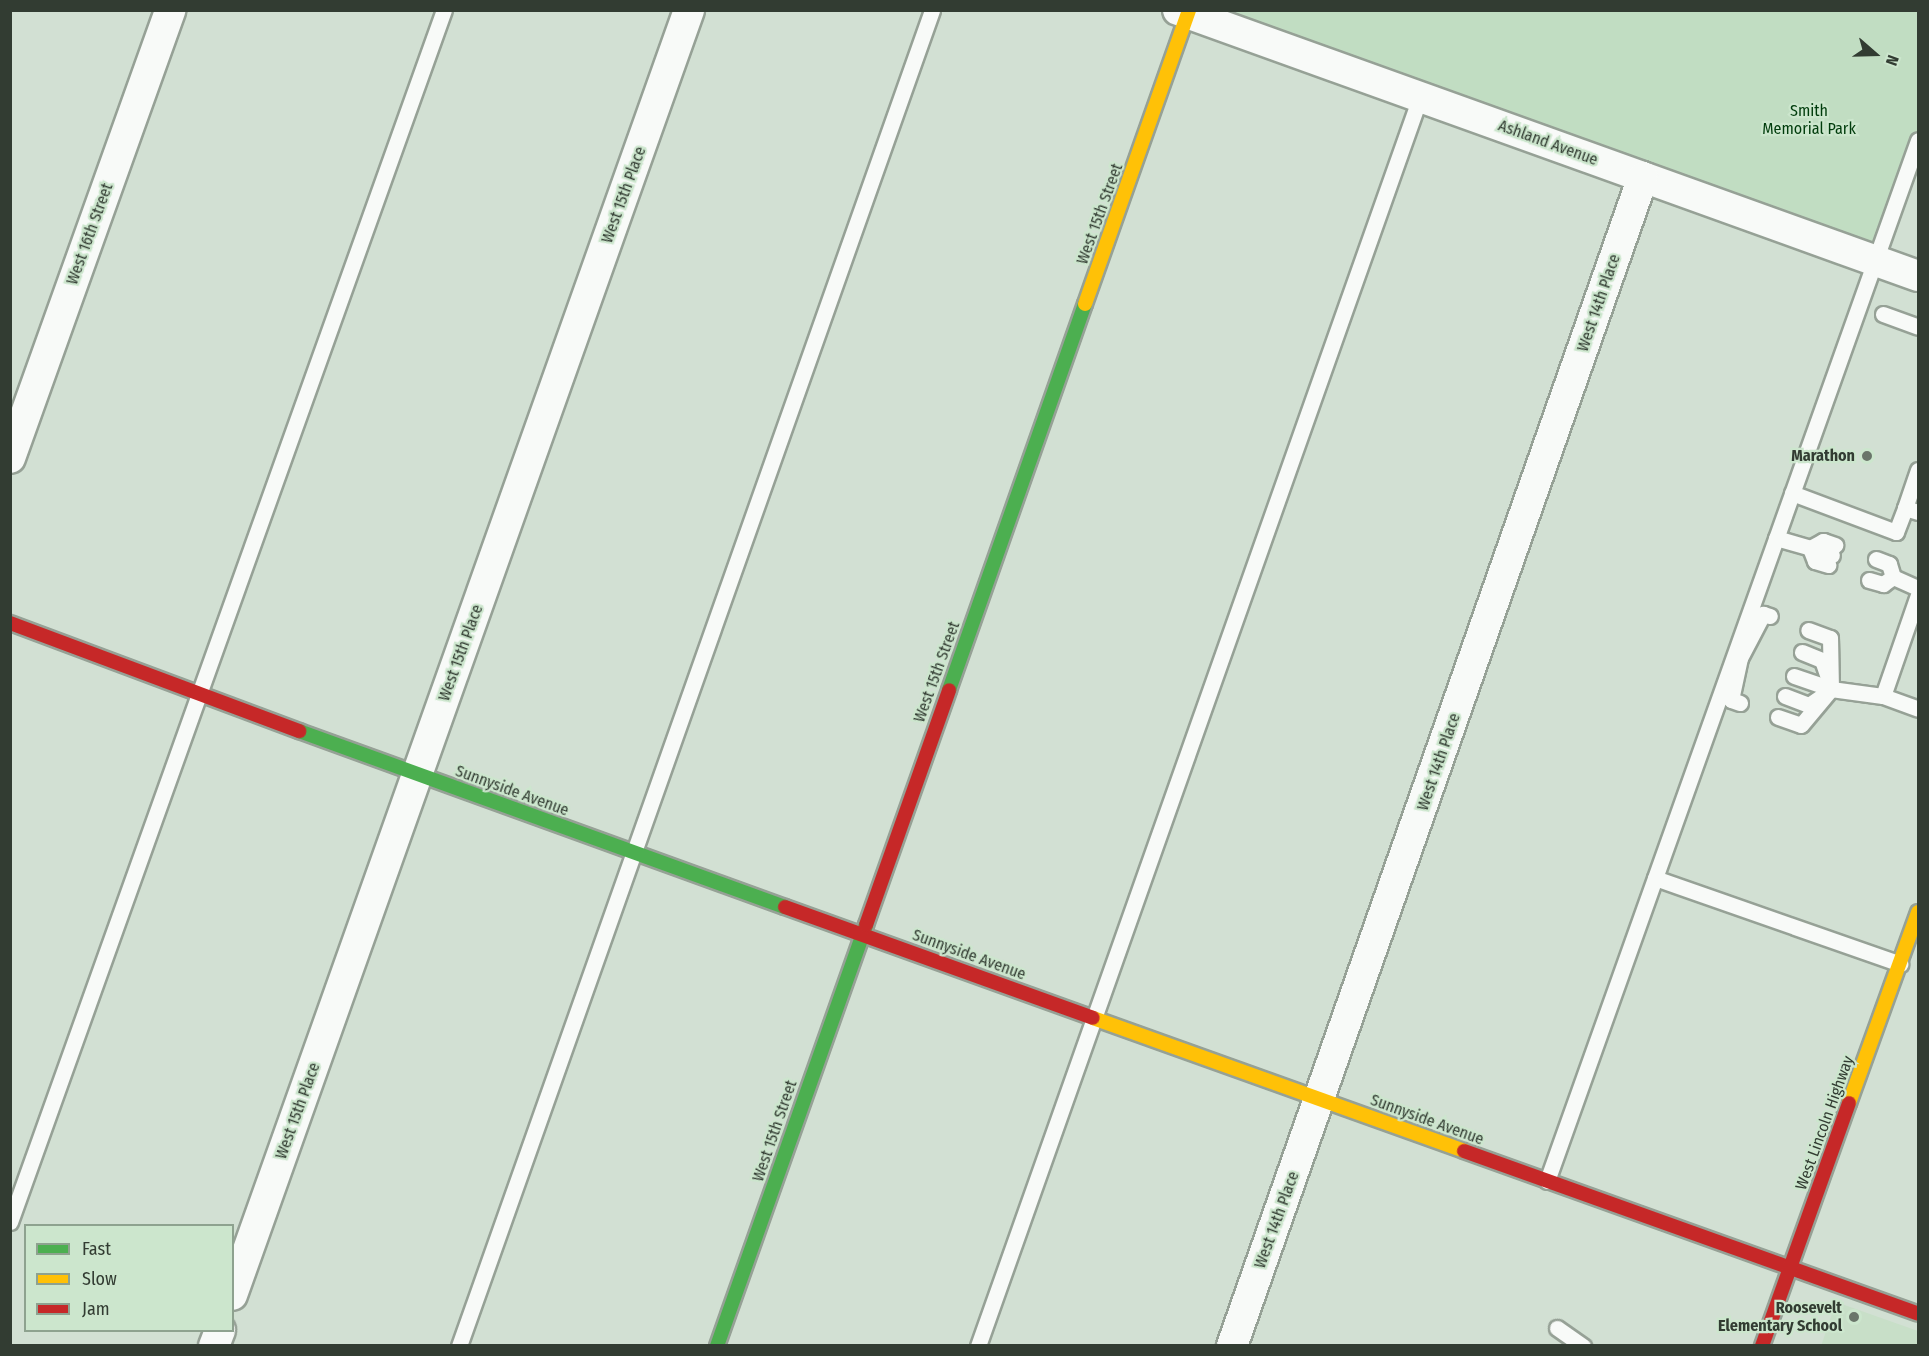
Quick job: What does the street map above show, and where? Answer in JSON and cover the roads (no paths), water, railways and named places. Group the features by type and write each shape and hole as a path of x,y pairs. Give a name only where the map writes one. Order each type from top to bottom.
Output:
{"street":[{"name":"West 16th Street","path":"10,458 170,10"},
{"name":"West 15th Place","path":"234,1289 689,10"},
{"name":"Ashland Avenue","path":"1185,12 1918,276"},
{"name":"West 15th Street","path":"717,1346 1185,12"},
{"name":"West 14th Place","path":"1232,1346 1321,1099 1643,177"},
{"name":"Sunnyside Avenue","path":"10,623 418,775 1918,1314"},
{"name":"West Lincoln Highway","path":"1762,1346 1918,912"}],"lane":[{"path":"10,1222 202,693 444,10"},
{"path":"459,1346 932,10"},
{"path":"978,1346 1420,97"},
{"path":"1740,703 1731,700 1776,538 1918,140"},
{"path":"1883,314 1918,327"},
{"path":"1792,493 1896,532 1912,510 1918,470"},
{"path":"1776,538 1810,548 1823,541 1832,555 1815,561 1810,548"},
{"path":"1893,577 1883,584 1872,569 1889,564 1893,577 1918,588"},
{"path":"1883,696 1918,595"},
{"path":"1547,1181 1654,878 1742,658 1763,614 1770,616"},
{"path":"1778,717 1801,725 1831,689 1830,638 1808,630"},
{"path":"1748,682 1742,680 1742,658 1757,635 1763,637"},
{"path":"1802,652 1822,660 1831,689"},
{"path":"1794,676 1831,689 1883,696 1918,709"},
{"path":"1785,696 1809,705 1831,689"},
{"path":"1654,878 1900,964"},
{"path":"1557,1328 1583,1346"}],"place":[{"name":"Marathon","path":"1867,456"},
{"name":"Roosevelt Elementary School","path":"1854,1317"}],"park label":[{"name":"Smith Memorial Park","path":"1809,120"}]}
